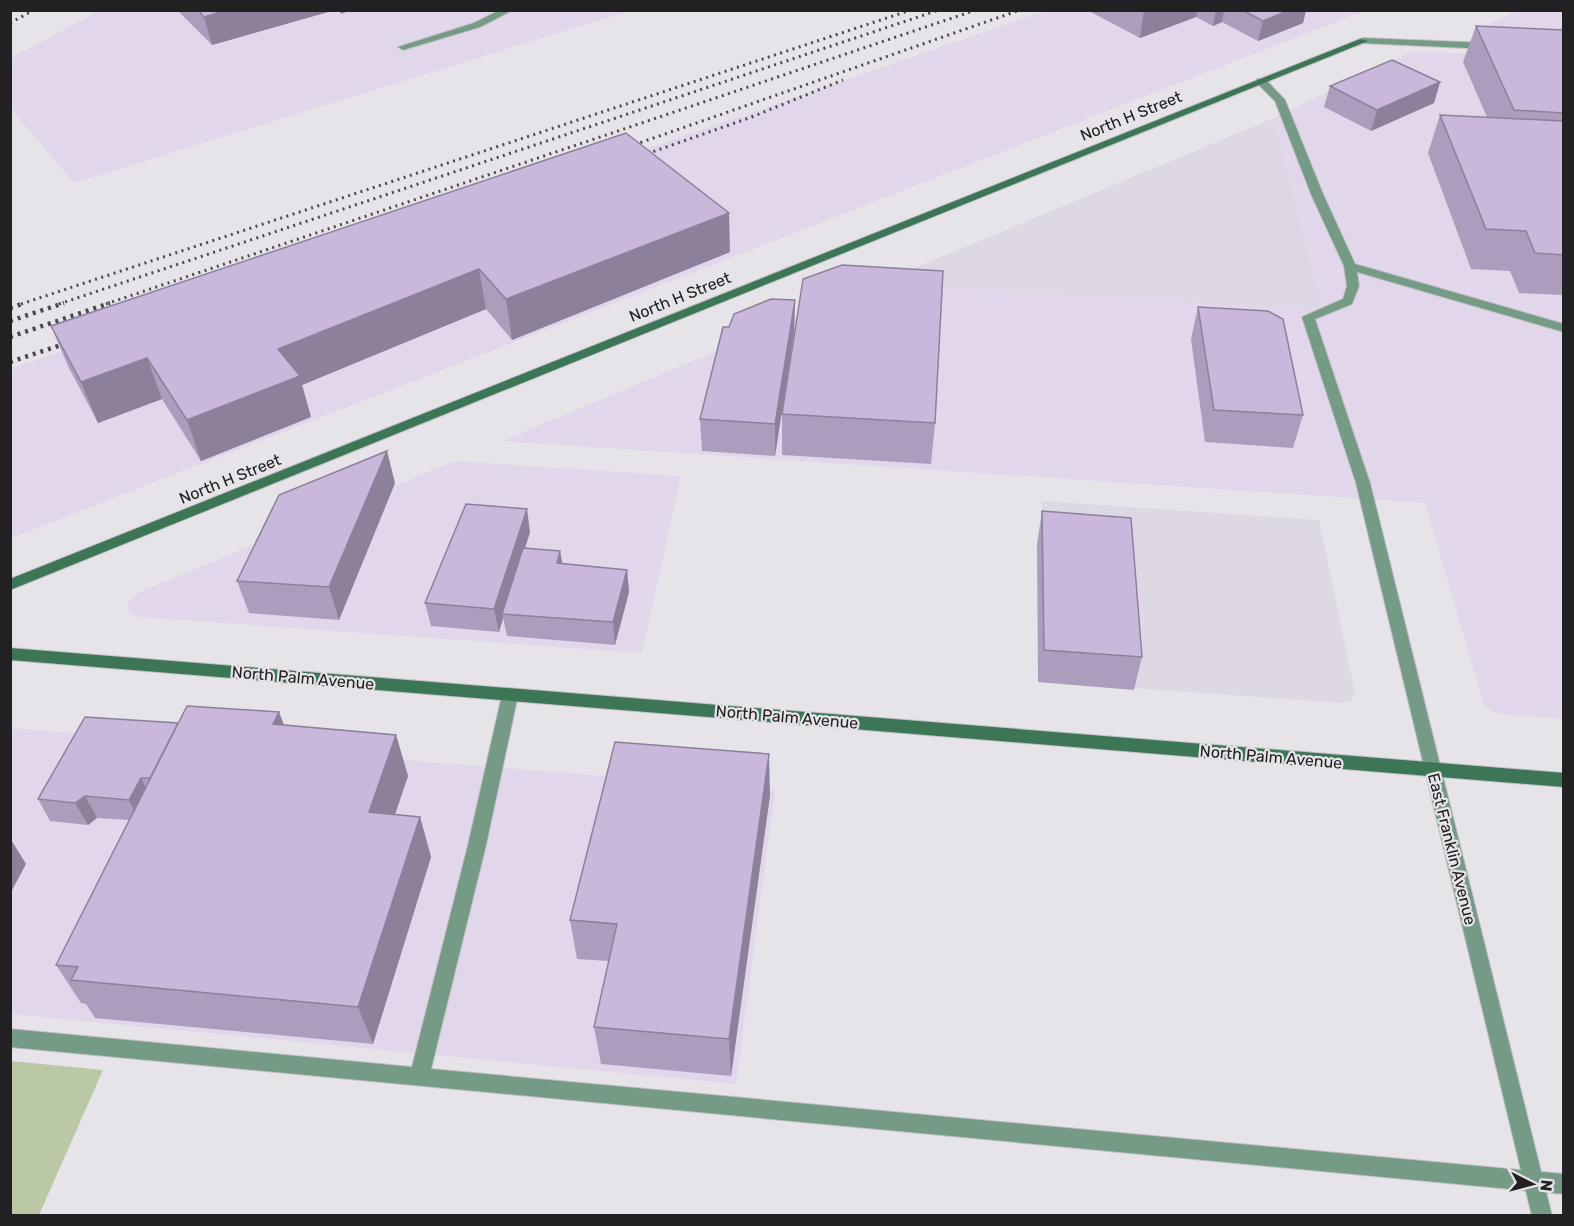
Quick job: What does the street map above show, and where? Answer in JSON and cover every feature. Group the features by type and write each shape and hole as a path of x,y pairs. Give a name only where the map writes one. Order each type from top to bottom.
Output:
{"main road":[{"name":"North H Street","path":"10,585 1363,40"},
{"name":"North Palm Avenue","path":"10,654 1563,780"}],"street":[{"path":"403,47 477,25 509,10"},
{"path":"1363,40 1504,47"},
{"path":"1261,81 1280,100 1317,194 1350,266 1563,328"},
{"name":"East Franklin Avenue","path":"1350,266 1353,286 1348,301 1308,317 1363,483 1542,1215"},
{"path":"419,1077 477,845 510,695"},
{"path":"10,1038 1563,1184"}],"shaded area":[{"path":"98,11 629,11 74,183 11,109 10,59"},
{"path":"1045,11 1364,11 11,538 10,369"},
{"path":"1516,11 1563,11 1563,35 1473,31"},
{"path":"1413,51 1563,59 1563,719 1500,714 1484,705 1425,503 502,441 879,283 1323,309 1274,118"},
{"path":"1274,118 1323,309 879,283"},
{"path":"455,461 681,476 642,653 139,617 130,613 127,605 140,592"},
{"path":"1042,501 1319,520 1355,692 1352,700 1343,703 1047,682"},
{"path":"10,728 775,790 736,1084 11,1014"}],"green space":[{"path":"11,1061 103,1070 39,1215 11,1215"}],"building":[{"path":"198,10 227,10 204,17"},
{"path":"1242,10 1290,10 1263,21"},
{"path":"1476,26 1563,30 1563,113 1514,110"},
{"path":"1392,60 1440,82 1377,110 1330,86"},
{"path":"1440,115 1563,121 1563,255 1535,253 1526,231 1486,229"},
{"path":"626,133 729,213 506,299 479,269 278,349 300,376 187,420 147,358 81,382 51,326"},
{"path":"842,265 943,271 935,423 782,414 803,279"},
{"path":"771,299 795,300 775,424 700,419 723,327 729,327 734,314"},
{"path":"1198,307 1268,311 1283,319 1303,415 1214,410"},
{"path":"387,451 329,587 237,581 279,495"},
{"path":"466,504 527,509 494,609 425,603"},
{"path":"1042,511 1131,518 1142,657 1044,650"},
{"path":"523,548 560,551 557,563 627,570 613,622 502,614"},
{"path":"187,706 279,712 273,724 396,735 369,812 420,817 358,1007 71,980 78,967 56,965"},
{"path":"85,717 178,723 150,778 141,778 129,800 85,796 75,803 38,799"},
{"path":"615,742 769,754 729,1039 594,1027 617,924 570,920"}],"railway":[{"path":"10,23 34,10"},
{"path":"21,304 911,10"},
{"path":"59,304 939,10"},
{"path":"106,304 976,10"},
{"path":"622,149 1020,10"},
{"path":"635,158 749,118 843,80"},
{"path":"10,308 25,303"},
{"path":"10,321 64,303"},
{"path":"10,337 110,303"},
{"path":"10,362 76,340"}]}
